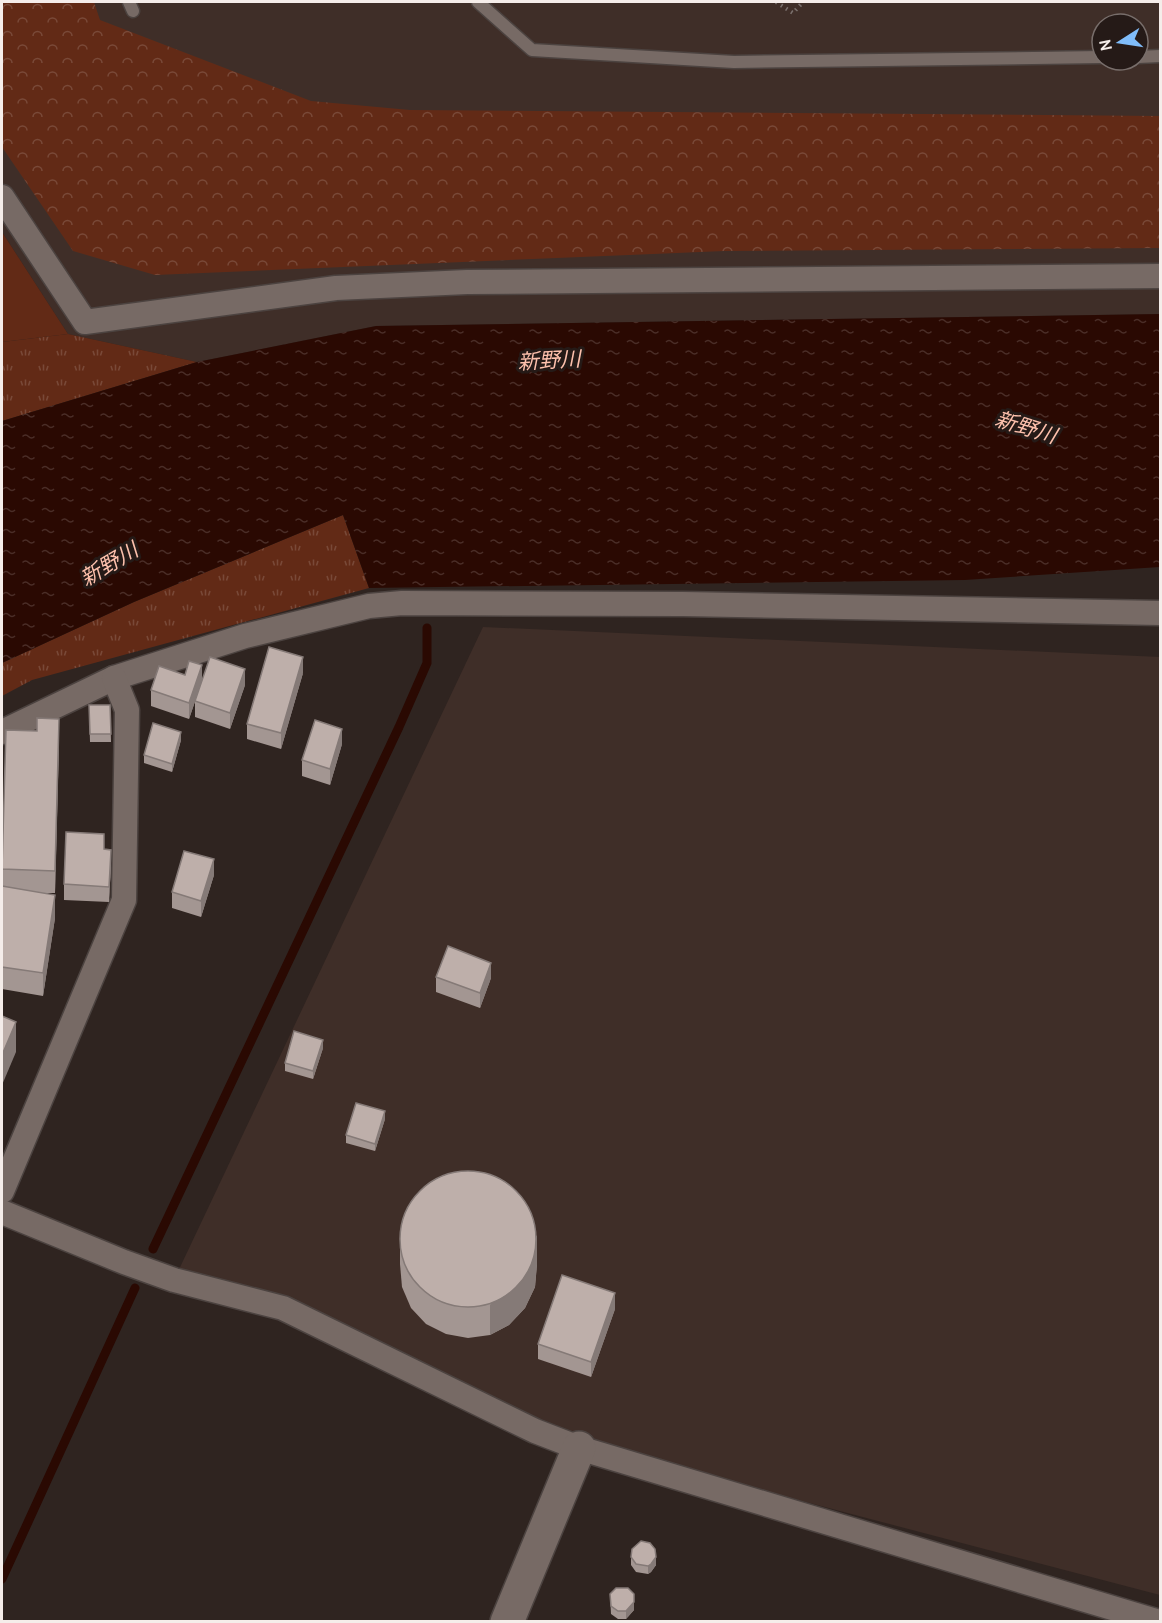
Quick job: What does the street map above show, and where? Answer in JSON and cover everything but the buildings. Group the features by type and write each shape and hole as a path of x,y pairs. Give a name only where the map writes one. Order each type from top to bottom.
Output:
{"street":[{"path":"2,197 85,322 336,288 467,282 1161,276"},
{"path":"2,732 114,678 245,636 369,606 402,603 683,604 1161,613"},
{"path":"2,1191 124,900 127,710 114,678"},
{"path":"2,1212 174,1280 283,1308 535,1431 579,1448 1159,1622"},
{"path":"507,1622 579,1448"}],"lane":[{"path":"478,2 532,50 734,62 1090,57"}],"path":[{"path":"776,2 793,13 803,2"}],"shaded area":[{"path":"2,2 1160,2 1160,314 376,326 197,362 68,334 2,232"},
{"path":"483,627 1160,657 1160,1595 535,1431 313,1323 174,1280"}],"green space":[{"path":"2,2 94,2 100,20 311,101 410,110 1160,116 1160,248 724,251 155,275 73,251 2,147"},
{"path":"2,232 68,334 2,342"},
{"path":"68,334 197,362 2,421 2,342"},
{"path":"343,515 369,588 32,680 2,696 2,663 134,602"}],"water":[{"name":"新野川","path":"1160,314 1160,567 965,580 369,588 343,515 134,602 2,663 2,421 197,362 376,326"}],"waterway":[{"path":"153,1249 399,727 427,663 427,628"},
{"path":"2,1579 135,1288"}]}
